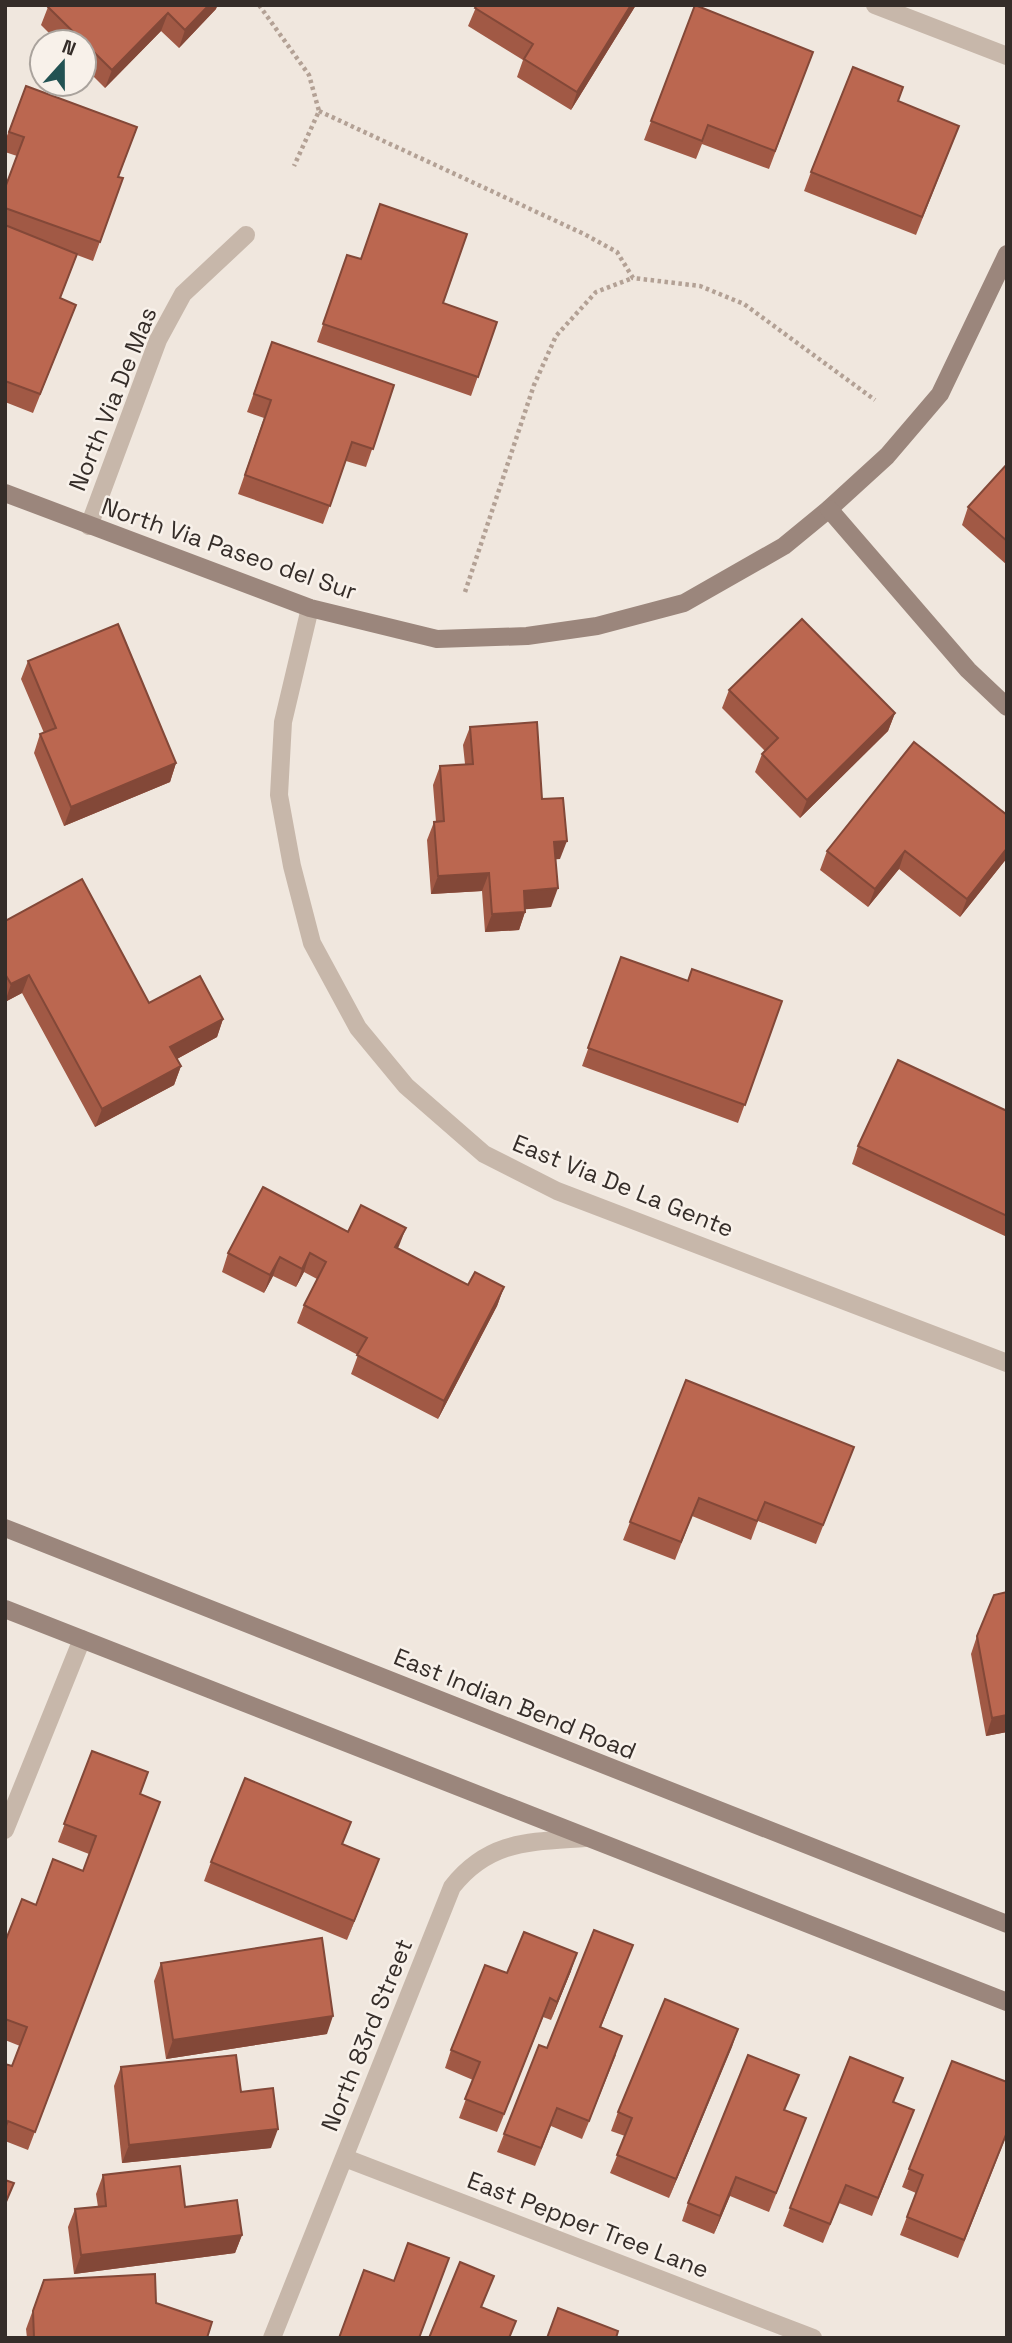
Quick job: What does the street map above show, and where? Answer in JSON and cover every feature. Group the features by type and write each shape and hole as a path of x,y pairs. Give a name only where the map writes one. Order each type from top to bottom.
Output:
{"main road":[{"path":"1007,254 940,394 887,456 829,509 968,670 1007,707"},
{"name":"North Via Paseo del Sur","path":"5,493 310,608 437,639 527,636 597,626 684,603 784,546 829,509"},
{"name":"East Indian Bend Road","path":"5,1528 1007,1924"},
{"path":"5,1609 1007,2001"}],"street":[{"path":"875,5 1007,56"},
{"name":"North Via De Mas","path":"89,526 158,340 183,294 246,235"},
{"name":"East Via De La Gente","path":"310,608 283,722 279,795 292,866 312,943 358,1028 406,1086 484,1154 557,1191 1007,1363"},
{"path":"5,1830 82,1639"},
{"name":"North 83rd Street","path":"272,2338 452,1887 478,1859 509,1846 585,1838"},
{"name":"East Pepper Tree Lane","path":"345,2158 813,2338"}],"path":[{"path":"259,5 309,75 319,111 294,166"},
{"path":"319,111 584,234 617,253 633,278"},
{"path":"465,592 534,385 556,336 596,292 633,278 700,286 744,303 875,400"}],"building":[{"path":"209,5 185,30 168,13 112,70 98,56 98,28 69,28 48,7"},
{"path":"477,5 631,5 577,92 524,59 533,44 475,8"},
{"path":"695,5 813,52 775,151 708,125 702,141 651,121"},
{"path":"853,67 903,87 898,101 959,126 922,217 811,172"},
{"path":"26,86 28,98 58,98 137,127 118,177 123,178 100,242 5,208 5,188 24,137 9,132"},
{"path":"380,204 467,234 443,303 497,322 478,377 323,324 347,255 361,259"},
{"path":"5,225 77,254 60,298 76,305 40,394 5,381"},
{"path":"272,342 394,385 373,449 352,442 330,506 245,475 271,400 254,394"},
{"path":"1007,464 1007,541 968,507"},
{"path":"802,619 895,713 807,800 762,754 778,738 729,690"},
{"path":"118,624 176,763 71,807 40,734 56,728 28,661"},
{"path":"537,722 542,799 563,798 567,841 554,842 558,888 524,891 525,912 492,914 489,873 438,876 434,822 444,821 440,766 473,764 470,727"},
{"path":"914,742 1007,815 1007,848 967,899 905,851 875,889 827,851"},
{"path":"82,879 149,1003 200,976 223,1019 170,1047 181,1066 102,1109 29,975 11,984 5,974 5,921"},
{"path":"621,957 688,981 692,969 782,1001 745,1105 588,1048"},
{"path":"898,1060 1007,1111 1007,1216 858,1146"},
{"path":"263,1187 348,1232 361,1205 406,1228 395,1247 468,1285 475,1272 504,1287 444,1401 357,1355 367,1338 304,1305 326,1262 310,1253 302,1269 280,1257 270,1275 228,1253"},
{"path":"686,1380 854,1447 823,1525 765,1502 757,1521 699,1498 681,1542 630,1522"},
{"path":"1007,1592 1007,1715 992,1718 977,1636 994,1595"},
{"path":"92,1751 148,1772 140,1794 160,1802 35,2132 8,2121 5,2128 5,2064 12,2066 27,2027 5,2019 5,1942 22,1899 36,1905 53,1859 83,1871 96,1836 64,1824"},
{"path":"245,1778 351,1822 342,1844 379,1859 354,1921 211,1862"},
{"path":"594,1930 633,1945 600,2027 622,2036 589,2121 557,2108 541,2148 504,2134 539,2045 547,2048"},
{"path":"524,1932 577,1953 557,2002 550,1998 504,2114 465,2099 480,2062 451,2050 485,1965 507,1973"},
{"path":"322,1938 333,2016 173,2040 161,1963"},
{"path":"665,1999 738,2029 676,2179 617,2155 632,2118 618,2112"},
{"path":"236,2055 241,2092 273,2088 278,2129 129,2145 121,2067"},
{"path":"748,2055 799,2075 784,2110 806,2118 776,2193 736,2177 720,2216 688,2203"},
{"path":"850,2057 903,2078 893,2102 914,2110 878,2198 846,2185 830,2224 790,2208"},
{"path":"952,2061 1007,2082 1007,2132 964,2240 907,2217 923,2175 909,2169"},
{"path":"180,2166 185,2207 237,2200 242,2235 81,2255 75,2209 106,2206 103,2175"},
{"path":"5,2180 14,2183 5,2204"},
{"path":"408,2243 449,2258 419,2338 339,2338 364,2270 394,2281"},
{"path":"460,2262 494,2276 481,2307 516,2321 509,2338 429,2338"},
{"path":"155,2274 156,2303 212,2322 207,2338 34,2338 33,2311 44,2280"},
{"path":"558,2308 618,2331 616,2338 547,2338"}]}
